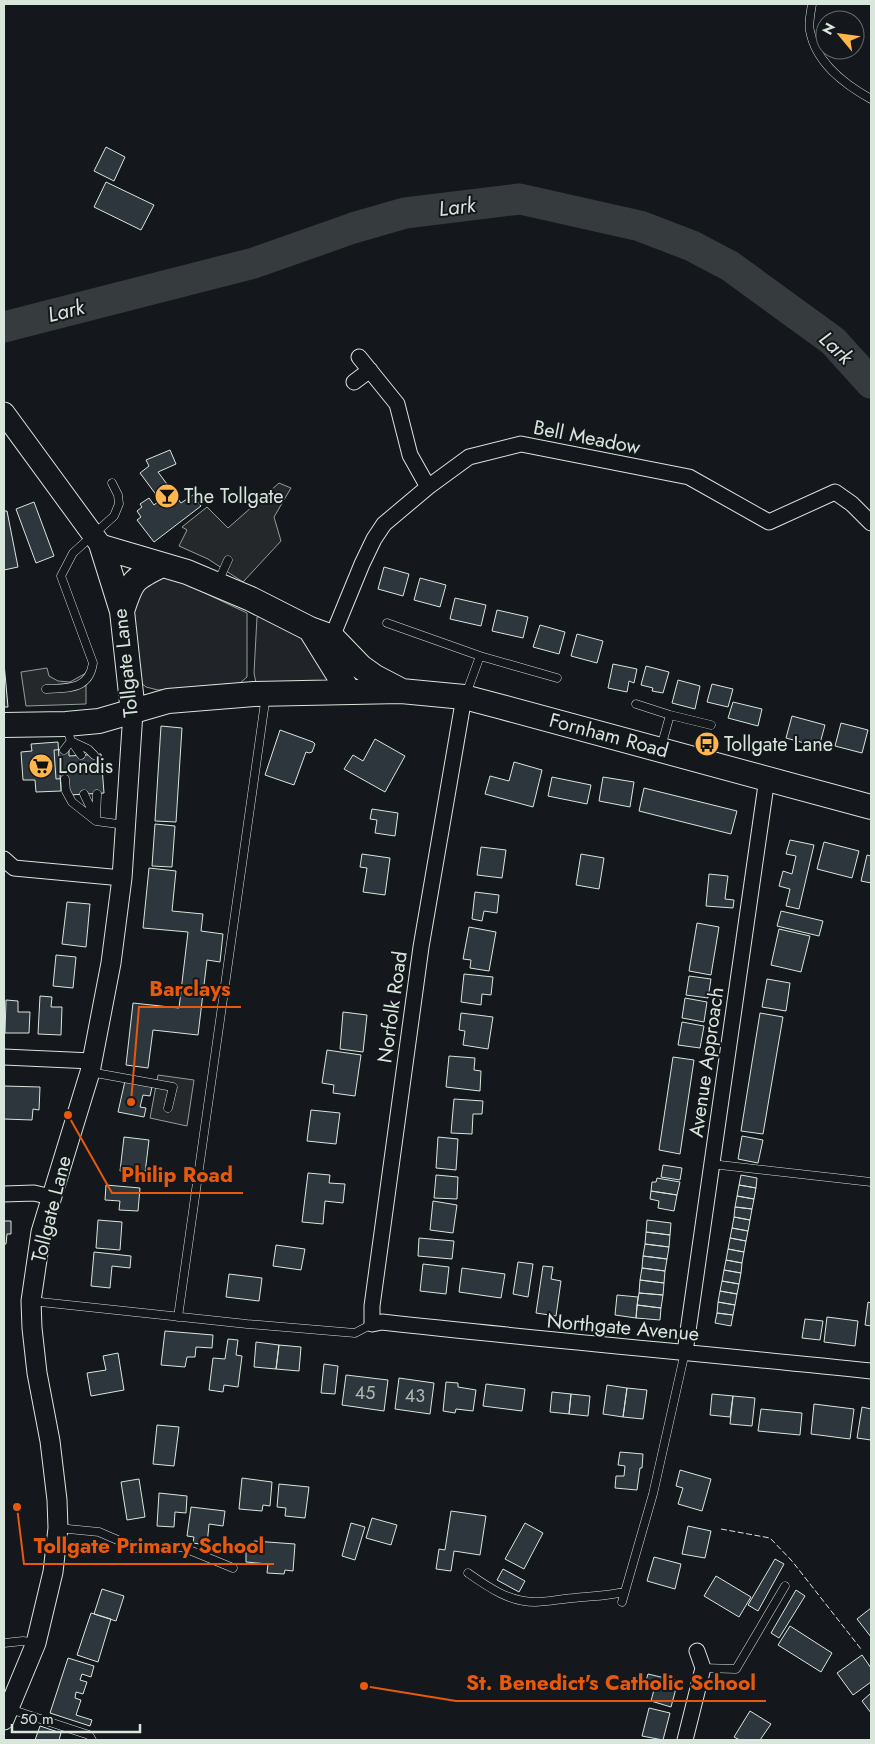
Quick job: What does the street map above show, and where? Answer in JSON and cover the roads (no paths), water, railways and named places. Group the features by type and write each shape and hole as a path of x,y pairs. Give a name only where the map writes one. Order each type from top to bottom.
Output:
{"main road":[{"path":"4,413 97,542"},
{"name":"Fornham Road","path":"97,542 217,584 310,629 332,637 361,667 375,677 402,691"},
{"name":"Tollgate Lane","path":"97,542 122,611 134,712"},
{"path":"122,611 128,591 138,576 162,565"},
{"path":"310,629 348,692"},
{"name":"Fornham Road","path":"4,725 68,733 99,720 168,702 266,694 402,691 464,698 871,807"}],"street":[{"path":"359,357 396,404 410,455 428,487"},
{"path":"354,382 370,370"},
{"name":"Bell Meadow","path":"332,637 374,539 384,524 428,487 469,457 520,444 689,477 769,522 835,492 852,504 871,523"},
{"name":"Norfolk Road","path":"372,1324 372,1306 420,947 464,698"},
{"name":"Tollgate Lane","path":"6,1714 36,1643 53,1572 58,1528 58,1500 50,1441 37,1373 31,1301 41,1232 91,1067 111,963 122,878 134,712"},
{"name":"Avenue Approach","path":"685,1352 767,778"},
{"path":"4,859 14,868 122,878"},
{"path":"4,1057 91,1067"},
{"path":"4,1194 34,1193 51,1198"},
{"name":"Northgate Avenue","path":"372,1324 382,1322 556,1341 871,1371"},
{"path":"685,1740 703,1668 697,1651"}],"lane":[{"path":"812,4 809,30 819,56 842,80 871,99"},
{"path":"46,689 70,688 84,683 92,672 93,663 61,576 73,553 97,542 114,516 119,504 118,495 112,484"},
{"path":"217,584 228,560"},
{"path":"387,623 480,656 557,678"},
{"path":"464,698 480,656"},
{"path":"178,1317 266,694"},
{"path":"636,704 711,725"},
{"path":"660,749 670,715"},
{"path":"64,750 68,733"},
{"path":"68,733 94,755"},
{"path":"68,733 81,756"},
{"path":"65,779 66,791 72,802 96,821 125,824"},
{"path":"84,794 96,821"},
{"path":"96,821 97,794"},
{"path":"91,1067 173,1087 168,1108"},
{"path":"711,1164 871,1182"},
{"path":"31,1301 355,1333 372,1324"},
{"path":"622,1602 654,1494 685,1352"},
{"path":"58,1528 99,1532 136,1548 182,1547 233,1568"},
{"path":"468,1573 508,1597 522,1602 605,1596 624,1592"},
{"path":"703,1668 736,1669 785,1586"},
{"path":"4,1643 23,1641 36,1643"},
{"path":"6,1714 89,1735 92,1740"}],"waterway":[{"name":"Lark","path":"4,327 254,263 353,228 405,213 520,199 640,226 692,246 730,266 833,341 871,383"}],"place":[{"name":"The Tollgate","path":"167,496"},
{"name":"Tollgate Lane","path":"707,744"},
{"name":"Londis","path":"41,766"},
{"name":"Barclays","path":"131,1102"},
{"name":"Philip Road","path":"68,1115"},
{"name":"Tollgate Primary School","path":"17,1507"},
{"name":"St. Benedict's Catholic School","path":"364,1686"}]}
